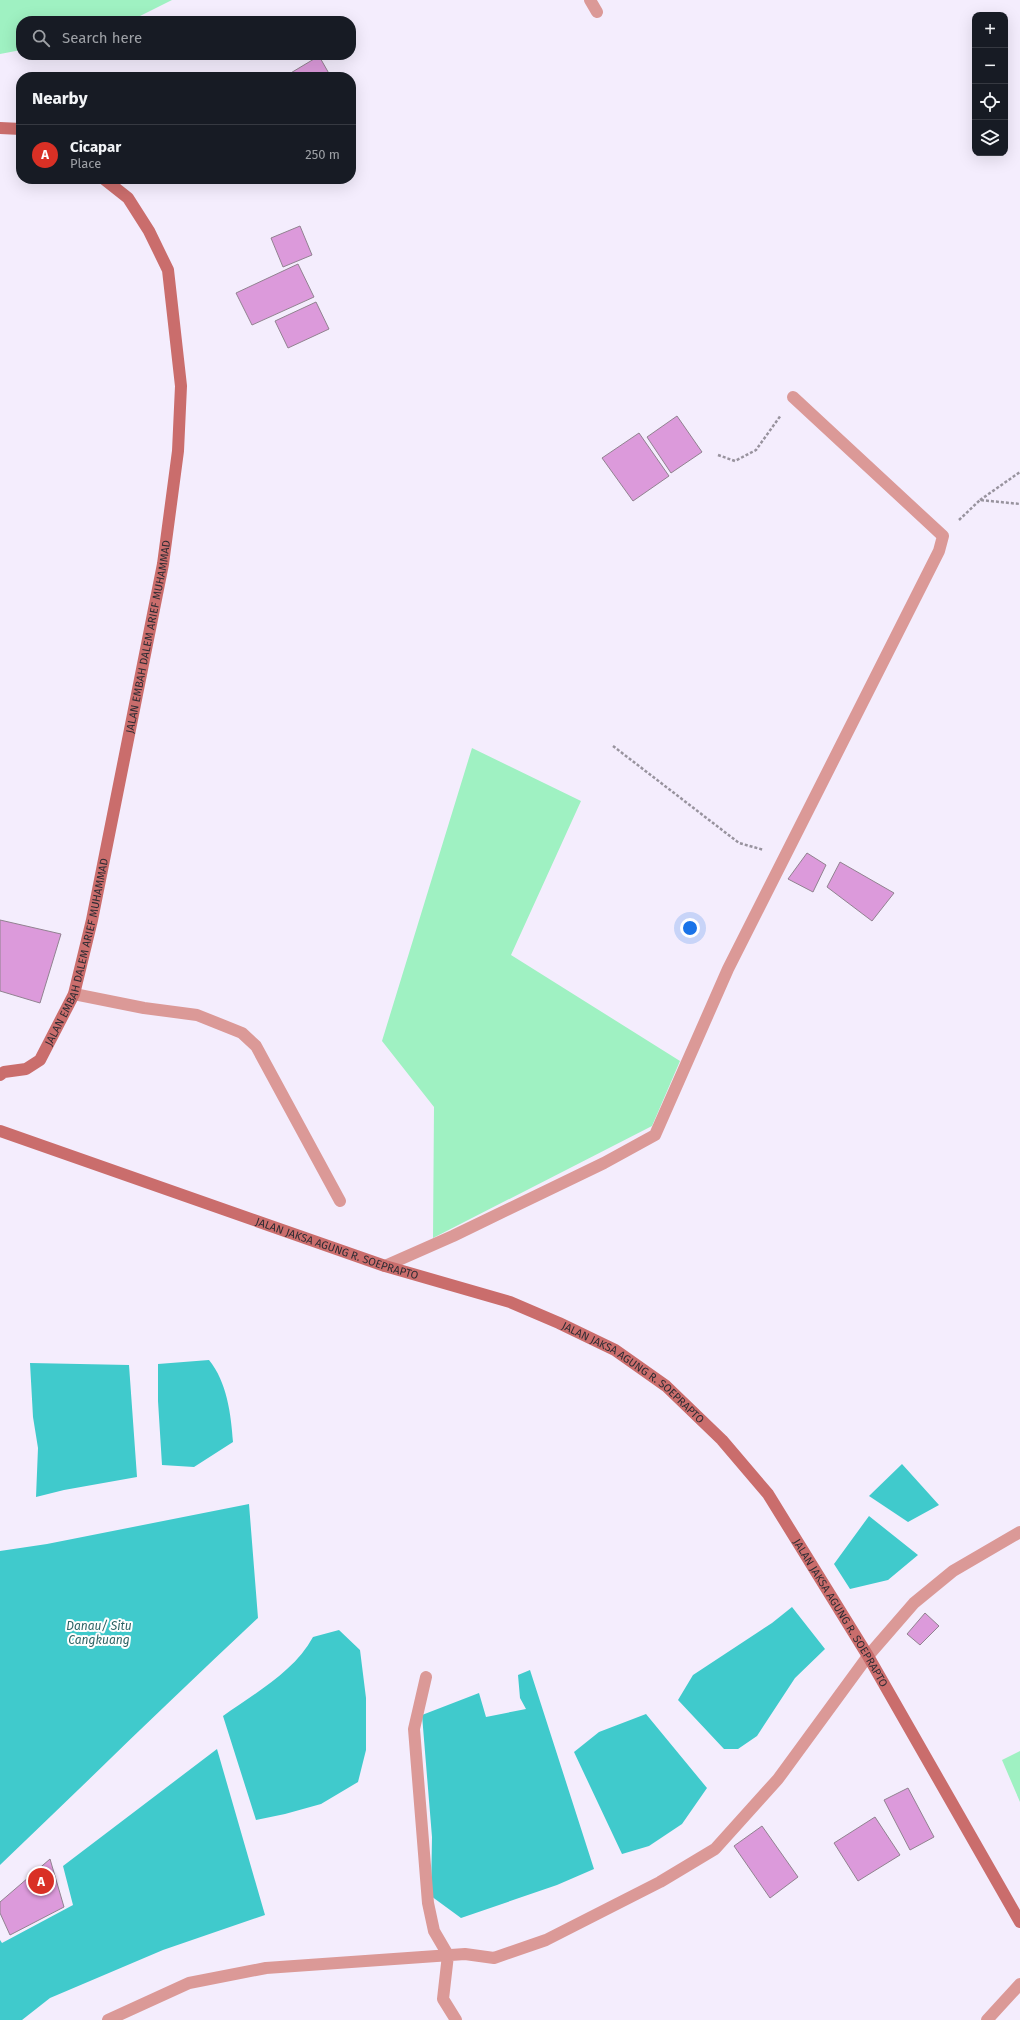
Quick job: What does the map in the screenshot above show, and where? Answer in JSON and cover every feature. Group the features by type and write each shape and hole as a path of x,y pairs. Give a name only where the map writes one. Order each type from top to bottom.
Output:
{"street":[{"path":"590,0 597,12"},
{"path":"0,128 16,129"},
{"name":"JALAN EMBAH DALEM ARIEF MUHAMMAD","path":"0,1075 4,1072 26,1069 40,1060 74,994 92,920 163,564 178,451 181,413 181,386 168,270 149,231 128,198 110,184"},
{"path":"385,1266 453,1236 604,1163 655,1135 728,969 939,551 943,536 793,397"},
{"path":"74,994 144,1008 198,1015 242,1033 256,1046 340,1201"},
{"name":"JALAN JAKSA AGUNG R. SOEPRAPTO","path":"0,1131 385,1266 510,1302 615,1350 666,1386 722,1440 768,1494 805,1551 868,1656 1020,1922"},
{"path":"108,2020 188,1983 266,1968 465,1954 494,1958 546,1940 660,1882 714,1849 778,1779 868,1656 914,1603 947,1576 1020,1532"},
{"path":"426,1677 414,1729 428,1903 434,1931 448,1955 443,1999 456,2020"},
{"path":"987,2020 1020,1984"}],"path":[{"path":"718,455 735,461 756,450 793,397"},
{"path":"943,536 980,500 1020,472"},
{"path":"980,500 1020,504"},
{"path":"613,746 739,843 786,855"}],"green space":[{"path":"0,0 172,0 140,16 16,16 16,51 0,54"},
{"path":"472,748 581,801 511,955 680,1061 652,1126 433,1238 434,1107 382,1041"},
{"path":"1020,1751 1020,1802 1002,1760"}],"water":[{"path":"209,1360 224,1388 231,1420 233,1442 194,1467 162,1465 158,1401 158,1364"},
{"path":"30,1363 129,1365 137,1477 64,1490 36,1497 38,1448 33,1417"},
{"path":"902,1464 939,1505 908,1522 869,1496"},
{"name":"Danau/ Situ Cangkuang","path":"249,1504 258,1618 0,1865 0,1551 47,1544"},
{"path":"869,1516 918,1555 888,1580 850,1589 834,1564"},
{"path":"792,1607 825,1649 795,1678 757,1736 738,1749 724,1749 678,1700 693,1675 772,1623"},
{"path":"339,1630 360,1650 366,1698 366,1750 358,1782 321,1804 256,1820 223,1716 261,1690 285,1671 305,1650 313,1637"},
{"path":"530,1670 594,1869 557,1885 461,1918 431,1896 432,1837 422,1715 479,1693 486,1717 526,1709 520,1698 518,1675"},
{"path":"646,1714 707,1788 682,1824 649,1846 622,1854 574,1752 599,1732"},
{"path":"217,1749 265,1915 163,1950 50,1998 22,2020 0,2020 0,1940 2,1943 73,1905 63,1866"}],"building":[{"path":"312,60 321,60 328,72 292,72"},
{"path":"300,226 312,255 283,267 271,238"},
{"path":"298,264 314,297 252,325 236,293"},
{"path":"316,302 329,329 288,348 275,321"},
{"path":"677,416 702,452 671,473 647,437"},
{"path":"639,433 669,476 633,501 602,458"},
{"path":"807,853 826,865 813,892 788,879"},
{"path":"840,862 894,893 872,921 827,887"},
{"path":"0,920 61,934 40,1003 0,991"},
{"path":"925,1613 939,1626 920,1645 907,1634"},
{"path":"908,1788 934,1837 910,1850 884,1800"},
{"path":"875,1817 900,1855 858,1881 834,1843"},
{"path":"762,1826 798,1877 770,1898 734,1846"},
{"path":"50,1859 64,1907 10,1935 0,1913 0,1902"}],"place":[{"name":"Cicapar","path":"41,1881"}]}
